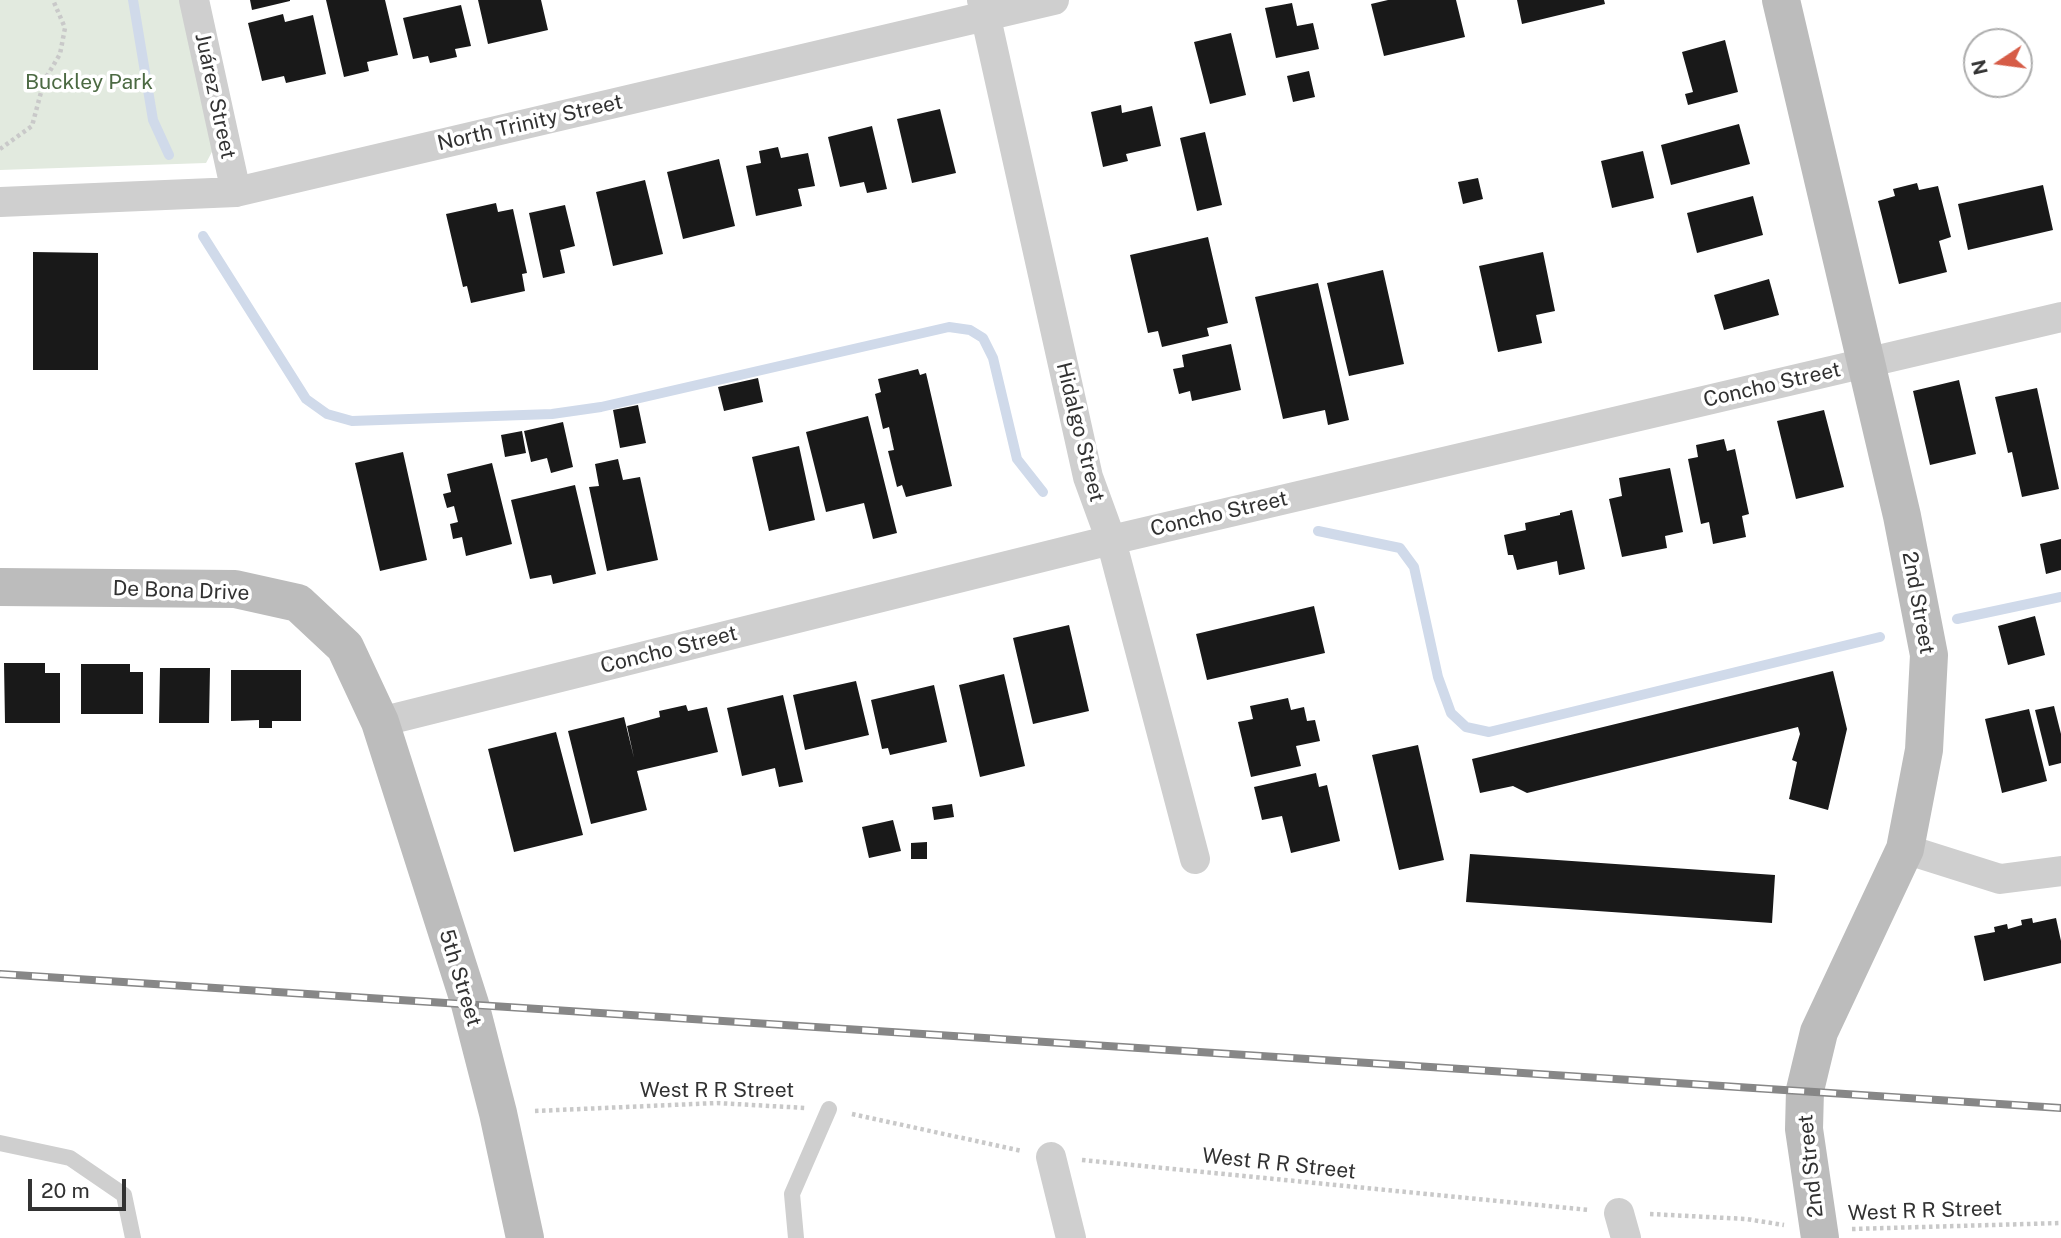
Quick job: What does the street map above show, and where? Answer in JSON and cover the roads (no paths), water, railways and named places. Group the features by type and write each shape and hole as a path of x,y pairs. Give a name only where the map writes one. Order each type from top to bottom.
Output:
{"street":[{"name":"Juárez Street","path":"194,0 236,192"},
{"name":"North Trinity Street","path":"0,202 236,192 984,8 1054,0"},
{"name":"2nd Street","path":"1781,0 1902,516 1929,655 1924,750 1905,849 1819,1032 1805,1090 1804,1129 1819,1234"},
{"name":"Hidalgo Street","path":"984,8 1088,477 1111,540 1195,859"},
{"name":"Concho Street","path":"380,722 1111,540 2061,317"},
{"name":"De Bona Drive","path":"0,587 235,589 298,603 345,647 380,722"},
{"name":"5th Street","path":"380,722 470,1004 498,1113 525,1238"},
{"path":"1905,849 2000,879 2061,871"},
{"path":"1051,1157 1071,1238"}],"lane":[{"path":"796,1238 792,1194 829,1109"},
{"path":"0,1143 70,1158 124,1195 133,1238"}],"waterway":[{"path":"133,0 153,120 169,155"},
{"path":"203,236 306,399 327,414 352,421 552,414 601,407 949,327 970,330 983,338 993,358 1017,459 1043,492"},
{"path":"1318,531 1400,548 1414,567 1438,677 1451,713 1466,727 1489,732 1880,637"},
{"path":"1957,619 2061,597"}],"railway":[{"path":"0,974 2061,1108"}],"park label":[{"name":"Buckley Park","path":"89,83"}]}
